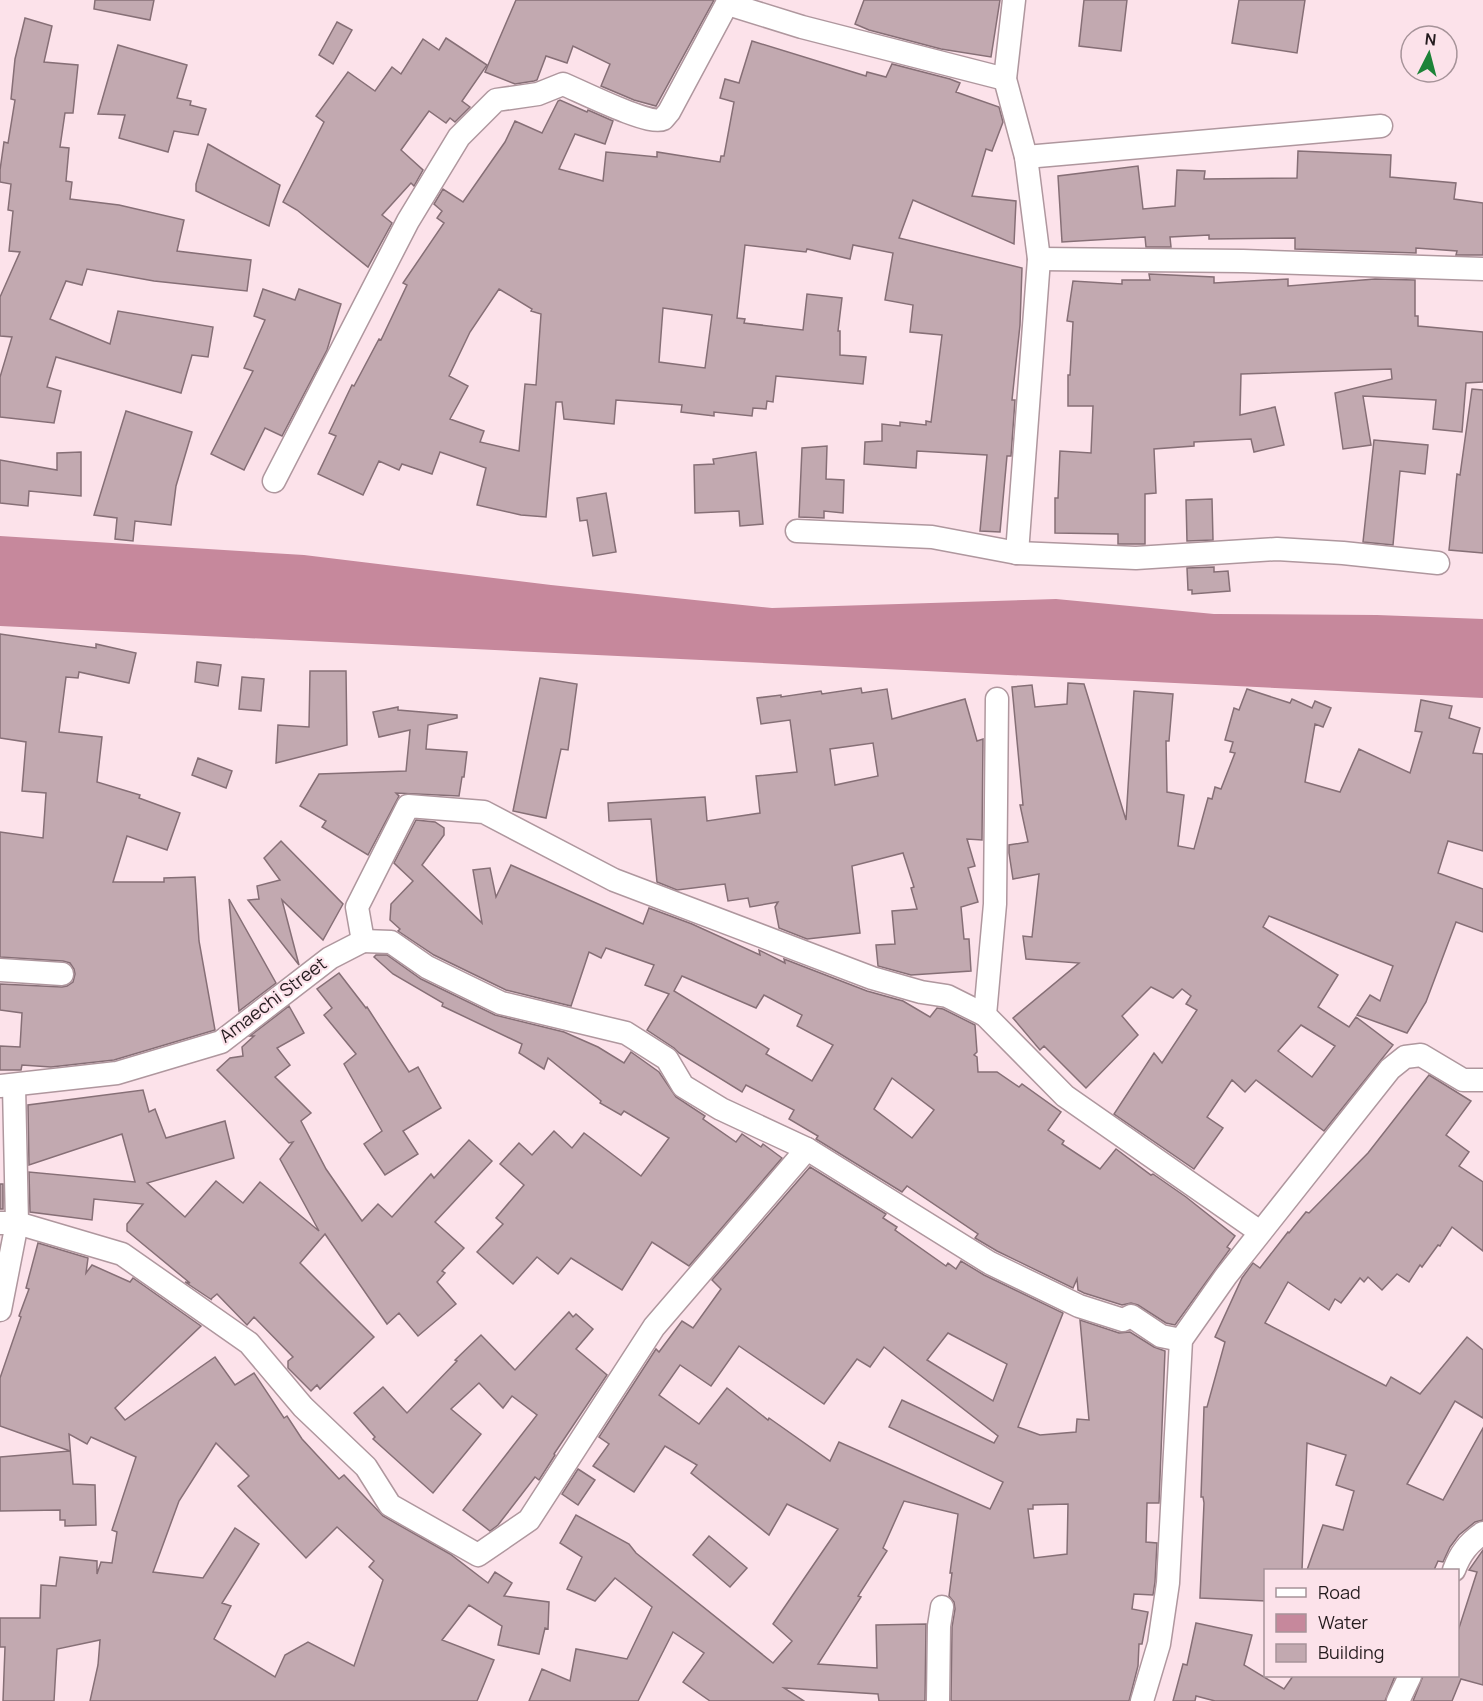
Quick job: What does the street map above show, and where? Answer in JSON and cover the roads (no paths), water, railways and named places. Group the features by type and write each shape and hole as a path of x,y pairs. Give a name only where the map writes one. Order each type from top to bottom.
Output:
{"street":[{"path":"1014,0 1005,79 1026,157 1039,259 1017,554"},
{"path":"274,481 408,221 459,137 496,100 538,94 563,84 636,116 655,120 663,119 669,112 728,2 802,27 1005,79"},
{"path":"1026,157 1381,126"},
{"path":"1039,259 1243,261 1483,269"},
{"path":"797,531 932,537 1017,554 1136,558 1277,549 1438,563"},
{"path":"985,1015 995,904 998,699"},
{"path":"1181,1340 1161,1336 1131,1316 1123,1320 1079,1306 990,1263 807,1149 721,1109 683,1086 668,1059 626,1032 501,1003 427,967 391,942 363,941 357,908 408,806 484,812 614,880 872,978 921,992 947,996 985,1015 1065,1096 1260,1232"},
{"name":"Amaechi Street","path":"7,1086 117,1073 220,1042 330,958 363,941"},
{"path":"0,970 62,974"},
{"path":"1143,1701 1159,1644 1168,1582 1181,1340 1260,1232 1390,1070 1405,1057 1421,1055 1463,1080 1483,1080"},
{"path":"0,1310 8,1223 7,1086"},
{"path":"8,1223 122,1254 249,1343 303,1407 366,1467 390,1504 478,1555 529,1520 654,1327 807,1149"},
{"path":"1454,1569 1458,1559 1470,1542 1483,1533"},
{"path":"938,1701 939,1626 942,1606"},
{"path":"1398,1701 1410,1677"}],"water":[{"path":"0,536 304,555 551,585 772,608 1056,599 1214,614 1377,615 1483,619 1483,698 0,626"}]}
